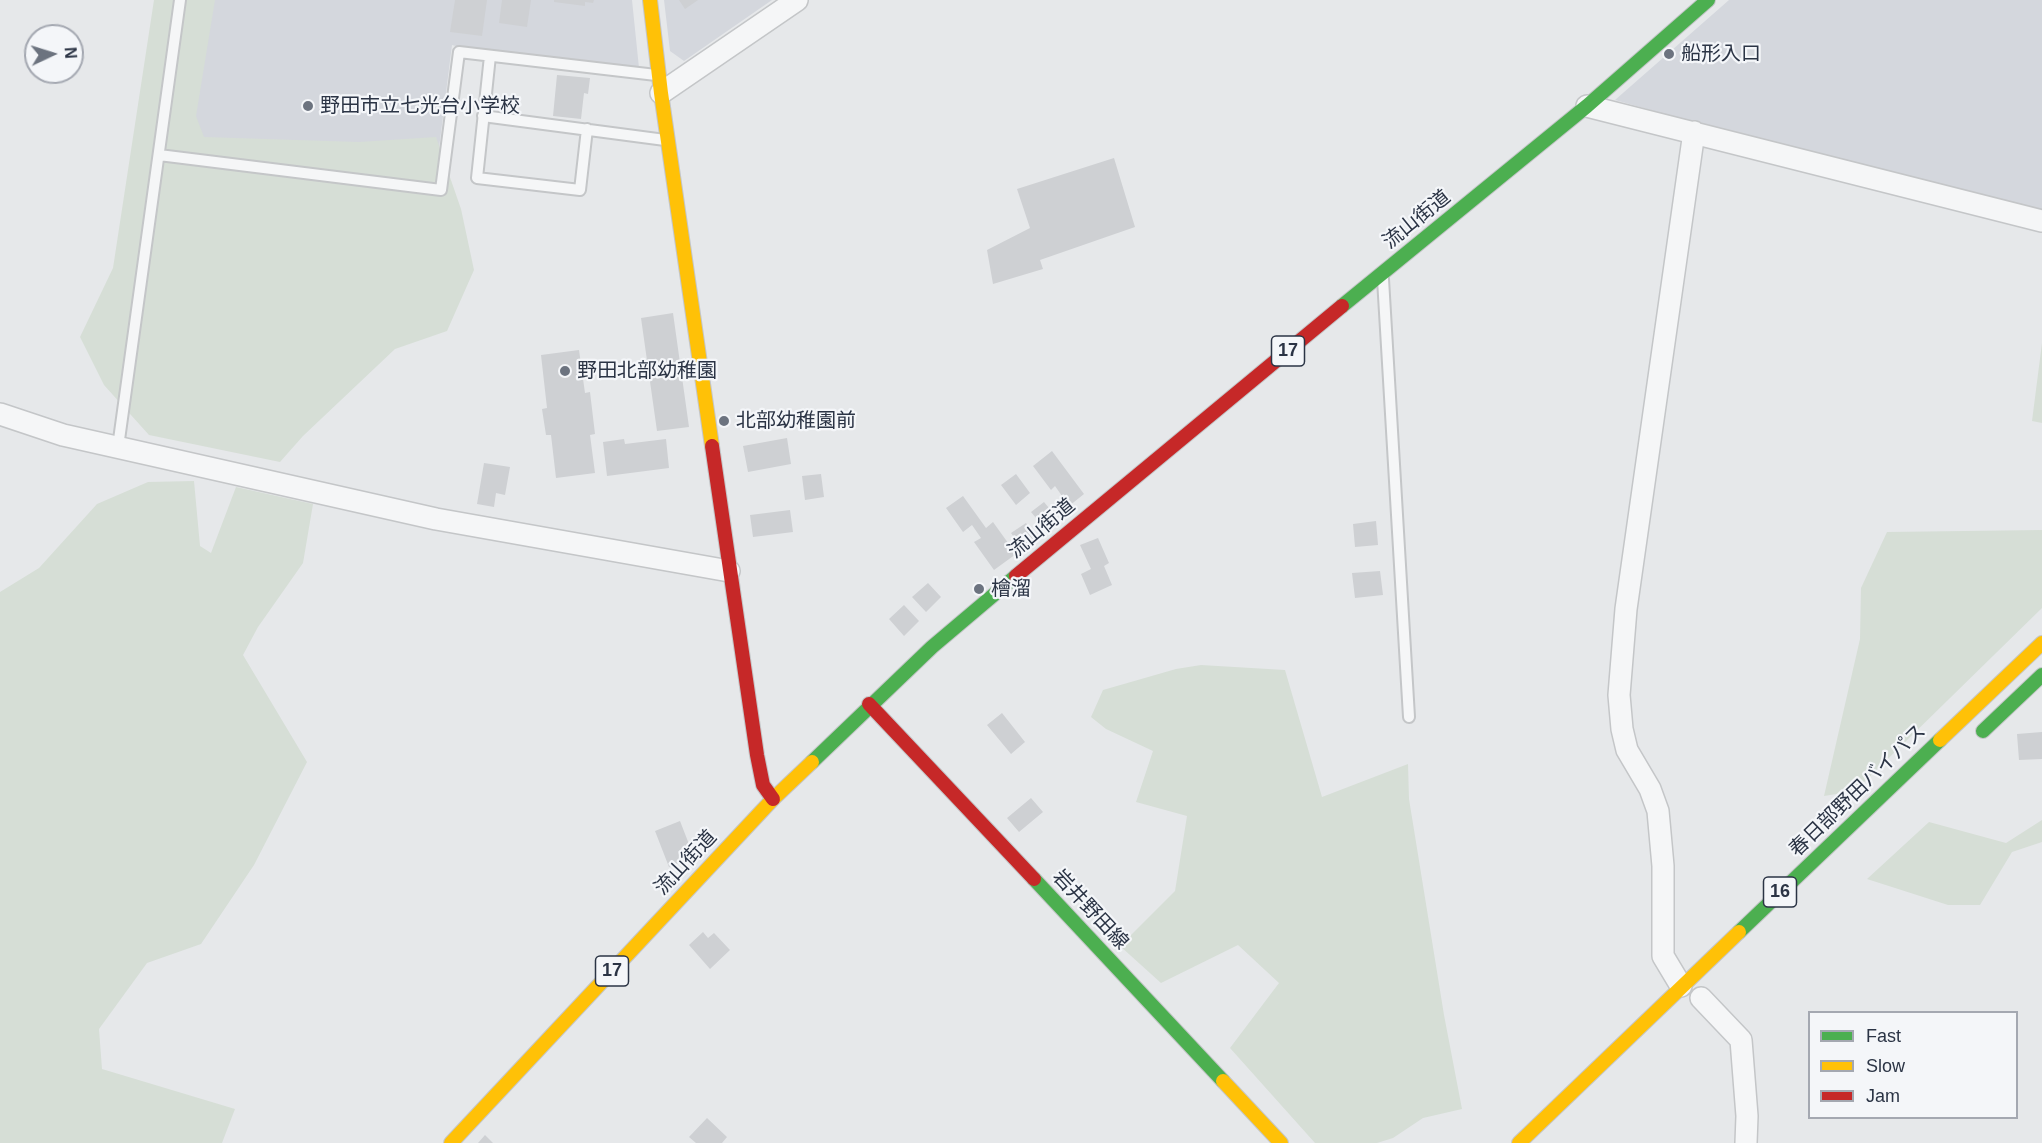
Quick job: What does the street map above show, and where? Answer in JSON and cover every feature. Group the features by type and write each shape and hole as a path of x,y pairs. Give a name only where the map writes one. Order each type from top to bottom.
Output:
{"main road":[{"path":"651,0 660,84 759,772 763,785 773,799"},
{"name":"流山街道","path":"452,1143 773,799 932,647 1587,106 1708,0"},
{"name":"春日部野田バイパス","path":"1519,1143 2042,643"},
{"path":"1974,739 2042,675"},
{"name":"岩井野田線","path":"869,705 1281,1143"}],"street":[{"path":"660,84 797,0"},
{"path":"1587,106 2042,221"},
{"path":"1681,986 1663,956 1663,866 1658,811 1650,789 1627,750 1622,729 1619,695 1626,609 1694,132"},
{"path":"0,414 63,435 436,519 729,571"},
{"path":"1701,998 1741,1040 1748,1116 1746,1143"}],"lane":[{"path":"118,447 180,0"},
{"path":"159,155 441,190 459,52 660,84"},
{"path":"490,56 477,178 580,190 587,129"},
{"path":"483,116 668,140"},
{"path":"1383,273 1409,717"}],"shaded area":[{"path":"154,0 215,0 196,116 204,137 359,142 436,137 461,209 474,270 447,331 395,349 303,436 280,462 149,435 104,385 80,337 113,268"},
{"name":"野田市立七光台小学校","path":"185,0 632,0 639,68 490,56 452,45 435,180 174,153"},
{"path":"664,0 772,0 684,61 670,51"},
{"path":"1729,0 2042,0 2042,220 1615,100"},
{"path":"2042,343 2042,423 2032,421"},
{"path":"194,481 200,546 211,553 236,487 313,504 303,563 258,627 243,655 307,762 254,865 201,944 147,963 99,1029 102,1069 235,1109 222,1143 0,1143 0,592 39,568 97,504 148,482"},
{"path":"2042,530 2042,608 1855,791 1824,796 1860,639 1861,588 1887,532"},
{"path":"1201,665 1285,670 1322,797 1408,764 1409,799 1444,1015 1462,1109 1423,1118 1393,1138 1377,1143 1315,1143 1230,1048 1279,983 1238,945 1161,983 1120,946 1175,891 1187,816 1136,802 1153,751 1106,729 1091,717 1103,690 1176,669"},
{"path":"2042,820 2042,842 2012,852 1980,905 1948,905 1867,879 1929,822 2006,843"}],"building":[{"path":"455,0 487,0 482,36 450,32"},
{"path":"502,0 531,0 527,27 499,23"},
{"path":"554,0 594,0 593,3 585,2 585,6 554,2"},
{"path":"679,0 698,0 685,9"},
{"path":"557,75 590,78 588,94 584,93 581,119 553,116"},
{"path":"1114,158 1135,227 1040,260 1043,269 993,284 987,250 1030,228 1017,189"},
{"path":"673,313 689,427 657,431 641,318"},
{"path":"579,350 585,393 590,392 595,434 590,435 595,473 556,478 551,435 546,435 542,409 547,408 541,355"},
{"path":"787,438 791,464 748,472 743,446"},
{"path":"624,439 625,444 666,439 669,468 607,476 603,442"},
{"path":"1052,451 1084,494 1069,506 1055,486 1051,490 1033,466"},
{"path":"484,463 510,467 505,495 496,493 494,507 477,504"},
{"path":"821,474 824,497 805,500 802,476"},
{"path":"1016,474 1030,493 1016,505 1001,485"},
{"path":"963,496 986,528 993,522 1016,554 994,570 974,542 981,538 972,525 963,532 946,508"},
{"path":"1044,502 1058,519 1046,530 1031,512"},
{"path":"790,510 793,532 753,537 750,515"},
{"path":"1376,521 1378,545 1355,547 1353,524"},
{"path":"1026,523 1036,537 1021,547 1011,533"},
{"path":"1098,538 1109,563 1104,566 1112,585 1090,595 1081,574 1091,569 1080,545"},
{"path":"1380,571 1383,595 1355,598 1352,573"},
{"path":"928,583 941,597 926,612 912,597"},
{"path":"904,605 919,621 904,636 889,619"},
{"path":"1002,713 1025,742 1011,754 987,725"},
{"path":"2042,732 2042,759 2019,760 2017,734"},
{"path":"1031,798 1043,812 1019,832 1007,818"},
{"path":"680,821 694,857 669,867 655,831"},
{"path":"703,932 708,938 714,933 730,950 710,969 689,945"},
{"path":"707,1118 727,1137 722,1143 696,1143 689,1137"},
{"path":"485,1135 493,1143 478,1143"}],"traffic: fast":[{"path":"1342,306 1587,106 1708,0"},
{"path":"812,762 932,647 1016,576"},
{"path":"1983,731 2042,675"},
{"path":"1739,932 1940,740"},
{"path":"1034,879 1223,1081"}],"traffic: slow":[{"path":"650,0 661,93 712,446"},
{"path":"1940,740 2042,643"},
{"path":"451,1143 773,799 812,762"},
{"path":"1519,1143 1739,932"},
{"path":"1223,1081 1281,1143"}],"traffic: jam":[{"path":"1016,576 1342,306"},
{"path":"712,446 757,755 763,785 773,799"},
{"path":"869,704 1034,879"}],"place":[{"name":"船形入口","path":"1669,54"},
{"name":"野田市立七光台小学校","path":"308,106"},
{"name":"野田北部幼稚園","path":"565,371"},
{"name":"北部幼稚園前","path":"724,421"},
{"name":"檜溜","path":"979,589"}]}
